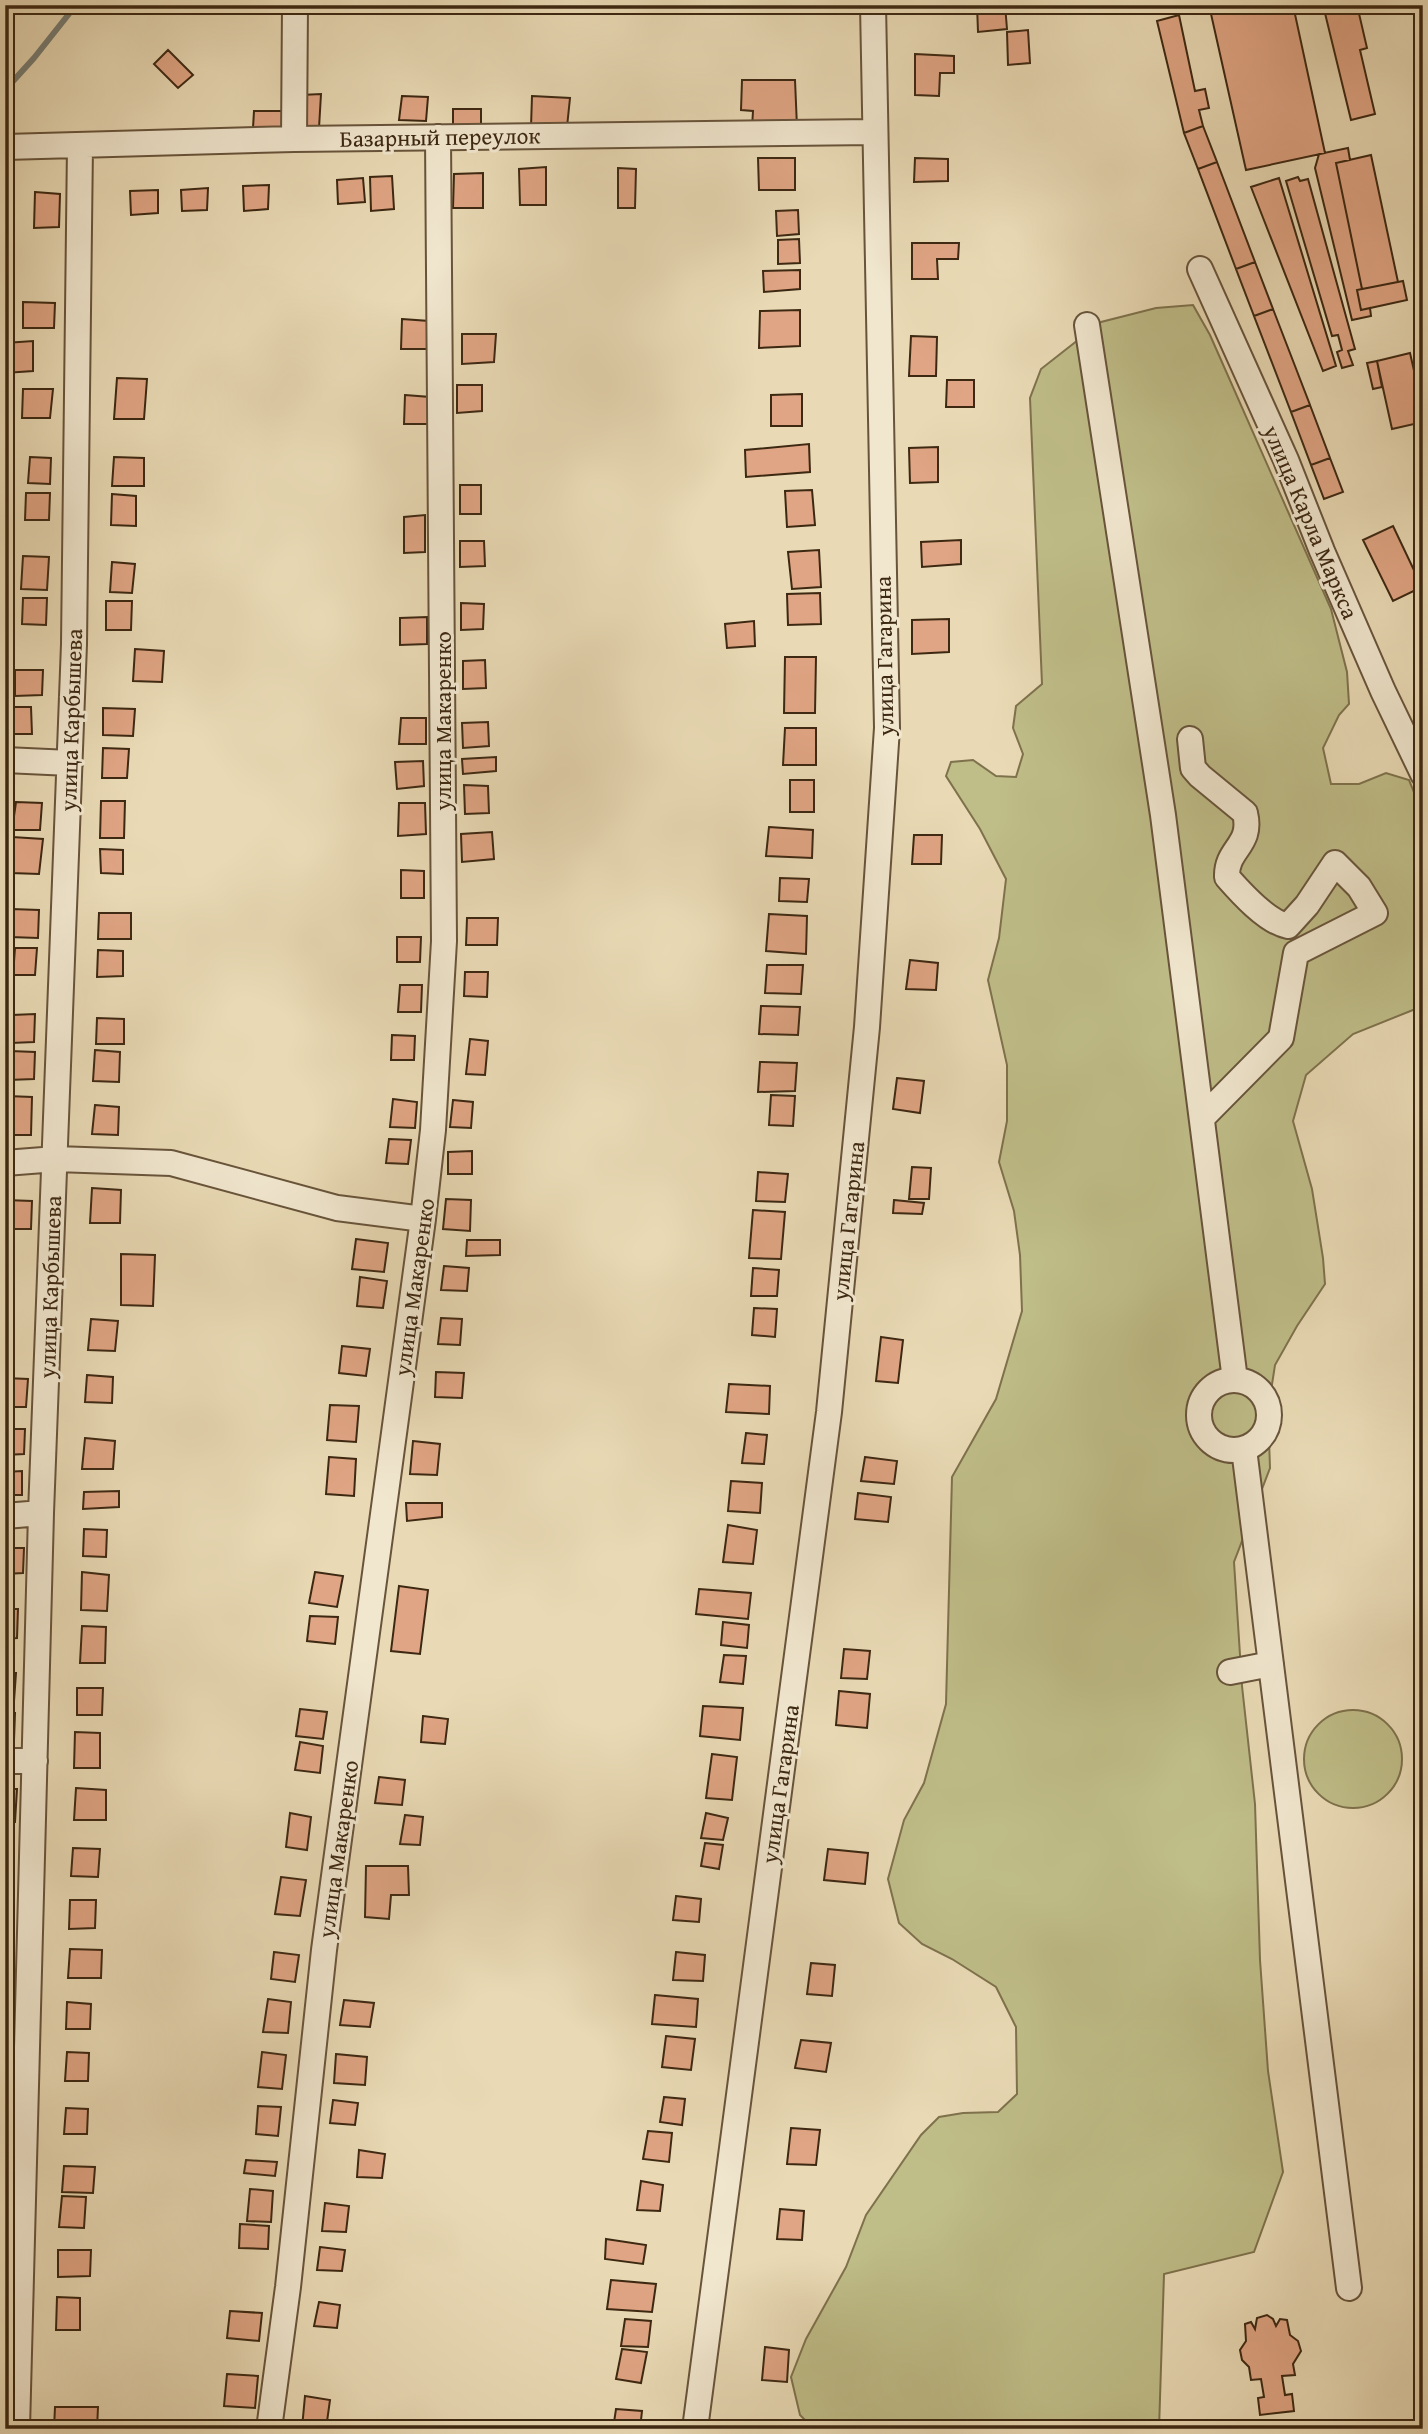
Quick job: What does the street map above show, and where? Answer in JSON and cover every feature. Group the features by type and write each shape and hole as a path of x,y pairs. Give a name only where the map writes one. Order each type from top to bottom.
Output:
{"street":[{"path":"294,139 295,5"},
{"name":"улица Гагарина","path":"695,2429 829,1412 867,1027 887,728 873,5"},
{"name":"Базарный переулок","path":"5,147 294,139 874,132"},
{"name":"улица Макаренко","path":"269,2429 288,2287 326,1937 433,1130 444,941 438,137"},
{"name":"улица Карбышева","path":"13,2428 15,2122 35,1761 41,1513 74,644 80,145"},
{"name":"улица Карла Маркса","path":"1200,269 1286,460 1383,691 1423,774"},
{"path":"1087,325 1163,815 1235,1380"},
{"path":"1190,739 1193,768 1245,813 1247,835 1226,863 1227,877 1245,897 1279,924 1288,926 1307,905 1335,863 1359,887 1376,913 1296,953 1281,1038 1202,1118"},
{"path":"5,760 70,763"},
{"path":"5,1163 56,1159 171,1163 337,1208 423,1219"},
{"path":"1235,1380 1248,1383 1259,1390 1266,1401 1268,1427 1259,1441 1244,1450 1227,1451 1211,1443 1200,1429 1199,1411 1205,1395 1218,1383 1235,1380"},
{"path":"1244,1450 1271,1664 1294,1766 1315,1938 1349,2288"},
{"path":"5,1516 41,1513"},
{"path":"1230,1672 1271,1664"},
{"path":"5,1761 35,1761"}],"shaded area":[{"path":"1193,305 1210,335 1331,609 1347,672 1349,704 1339,715 1323,748 1331,784 1359,784 1386,773 1409,780 1423,814 1423,1006 1353,1034 1306,1075 1293,1121 1312,1189 1325,1284 1275,1365 1268,1410 1270,1468 1234,1562 1242,1686 1255,1804 1260,1960 1268,2071 1283,2172 1254,2252 1164,2274 1159,2429 814,2429 800,2415 791,2377 806,2339 846,2267 866,2215 921,2135 939,2117 998,2112 1017,2094 1016,2027 996,1987 952,1959 922,1944 899,1923 888,1879 904,1820 924,1783 946,1704 952,1477 996,1399 1022,1311 1020,1255 1014,1211 999,1162 1007,1121 1007,1065 988,980 999,938 1006,879 980,829 946,776 951,762 973,760 996,776 1016,777 1023,754 1013,728 1016,706 1042,684 1030,398 1041,369 1101,322 1156,308"},
{"path":"1353,1710 1380,1718 1394,1732 1402,1759 1394,1786 1380,1800 1353,1808 1326,1800 1312,1786 1304,1759 1312,1732 1326,1718"}],"building":[{"path":"914,5 940,5 940,14 914,13"},
{"path":"977,5 1005,5 1007,29 978,32"},
{"path":"1209,5 1293,5 1325,153 1246,170"},
{"path":"1323,5 1357,5 1367,48 1360,50 1375,114 1351,120"},
{"path":"1179,15 1195,91 1205,89 1209,108 1199,110 1203,126 1184,133 1157,21"},
{"path":"1028,30 1030,63 1008,65 1007,32"},
{"path":"168,50 193,75 178,88 154,64"},
{"path":"915,54 954,56 954,73 940,73 939,96 915,95"},
{"path":"742,80 795,80 797,127 752,128 753,111 741,110"},
{"path":"321,94 319,128 301,129 301,95"},
{"path":"402,96 428,97 426,121 399,120"},
{"path":"532,96 570,98 567,127 531,127"},
{"path":"453,109 481,109 481,132 453,132"},
{"path":"254,111 288,111 288,128 253,128"},
{"path":"1203,126 1217,162 1198,169 1184,133"},
{"path":"1348,148 1350,160 1336,163 1362,289 1357,290 1361,310 1370,308 1371,316 1352,320 1315,168 1319,154"},
{"path":"1371,155 1398,282 1362,289 1336,163"},
{"path":"758,158 795,158 795,190 759,190"},
{"path":"915,158 948,159 948,181 914,182"},
{"path":"1217,162 1255,262 1236,269 1198,169"},
{"path":"546,167 546,205 520,205 519,169"},
{"path":"618,168 636,169 635,208 618,208"},
{"path":"483,173 483,208 453,208 454,174"},
{"path":"392,176 394,209 371,211 370,177"},
{"path":"1298,177 1300,181 1308,179 1355,349 1348,351 1353,365 1342,368 1337,352 1342,350 1338,335 1332,336 1286,181"},
{"path":"363,178 365,202 338,204 337,180"},
{"path":"1279,178 1336,366 1323,371 1251,187"},
{"path":"269,185 268,209 244,211 243,186"},
{"path":"208,188 207,210 182,211 181,190"},
{"path":"158,190 158,213 131,215 130,191"},
{"path":"35,192 60,194 59,227 34,228"},
{"path":"798,210 799,234 777,236 776,211"},
{"path":"799,239 800,263 778,264 778,240"},
{"path":"912,243 959,243 958,259 937,259 938,279 912,279"},
{"path":"1255,262 1273,309 1254,316 1236,269"},
{"path":"800,270 800,289 764,292 763,271"},
{"path":"1403,281 1407,300 1361,310 1357,290"},
{"path":"23,302 55,303 54,328 23,328"},
{"path":"1273,309 1310,405 1291,412 1254,316"},
{"path":"800,310 800,346 759,348 760,311"},
{"path":"402,319 429,321 428,349 401,349"},
{"path":"462,334 496,334 494,362 462,364"},
{"path":"911,336 937,337 936,376 909,376"},
{"path":"33,341 33,371 5,373 5,343"},
{"path":"1410,353 1423,410 1423,422 1392,429 1377,361"},
{"path":"1377,361 1382,387 1373,389 1367,363"},
{"path":"117,378 147,379 144,419 114,419"},
{"path":"947,380 974,380 974,407 946,407"},
{"path":"457,385 482,385 482,411 457,413"},
{"path":"23,389 53,389 50,418 22,418"},
{"path":"802,394 802,426 771,426 771,395"},
{"path":"405,395 430,397 428,424 404,424"},
{"path":"1310,405 1330,458 1311,465 1291,412"},
{"path":"809,444 810,472 746,477 745,450"},
{"path":"938,447 938,482 910,483 909,448"},
{"path":"30,457 51,458 50,484 28,483"},
{"path":"114,457 144,458 144,486 112,486"},
{"path":"1330,458 1343,492 1324,499 1311,465"},
{"path":"460,485 481,485 481,514 460,514"},
{"path":"812,490 815,525 787,527 785,491"},
{"path":"26,493 50,493 49,520 25,520"},
{"path":"112,494 136,496 136,526 111,525"},
{"path":"425,515 425,552 404,553 404,517"},
{"path":"1393,526 1422,587 1393,601 1363,540"},
{"path":"961,540 961,564 922,567 921,542"},
{"path":"460,541 484,541 485,566 460,567"},
{"path":"819,550 821,587 792,589 788,552"},
{"path":"23,556 49,557 47,590 21,589"},
{"path":"112,562 135,564 132,593 110,592"},
{"path":"820,593 821,624 788,625 787,594"},
{"path":"23,598 47,598 46,625 22,624"},
{"path":"106,601 132,601 131,630 106,630"},
{"path":"461,603 484,604 483,629 461,630"},
{"path":"427,617 427,644 400,645 400,618"},
{"path":"949,619 949,652 912,654 912,620"},
{"path":"754,621 755,646 727,648 725,624"},
{"path":"135,649 164,651 162,682 133,681"},
{"path":"785,657 816,657 815,713 784,713"},
{"path":"485,660 486,688 463,689 463,661"},
{"path":"15,670 43,670 42,695 15,696"},
{"path":"5,707 31,707 32,734 10,734 10,724 5,724"},
{"path":"103,708 135,709 133,736 103,735"},
{"path":"401,718 426,718 426,744 399,744"},
{"path":"488,722 489,746 463,748 462,723"},
{"path":"785,728 816,728 816,765 783,765"},
{"path":"103,748 129,749 127,778 102,778"},
{"path":"496,757 496,771 463,774 462,759"},
{"path":"423,761 424,786 397,789 395,762"},
{"path":"790,780 814,780 814,812 790,812"},
{"path":"464,785 488,786 489,813 465,814"},
{"path":"101,801 125,801 124,838 100,838"},
{"path":"16,802 42,803 40,830 12,830"},
{"path":"399,803 425,803 426,834 398,836"},
{"path":"769,827 813,830 812,858 766,856"},
{"path":"492,832 494,859 462,862 461,834"},
{"path":"914,835 942,835 941,864 912,864"},
{"path":"12,837 43,839 39,874 11,873"},
{"path":"100,849 123,850 123,874 101,873"},
{"path":"401,870 424,871 424,898 401,898"},
{"path":"780,878 809,879 807,902 779,901"},
{"path":"11,909 39,910 38,938 10,937"},
{"path":"99,913 131,913 131,939 98,939"},
{"path":"769,914 807,916 806,954 766,951"},
{"path":"467,918 498,918 497,945 466,945"},
{"path":"397,937 421,937 420,962 397,962"},
{"path":"15,948 37,948 35,975 13,975"},
{"path":"98,950 123,951 123,976 97,977"},
{"path":"910,960 938,963 936,990 906,989"},
{"path":"767,965 803,965 801,994 765,993"},
{"path":"465,972 488,972 487,997 464,996"},
{"path":"400,985 422,985 421,1012 398,1012"},
{"path":"761,1006 800,1007 798,1035 759,1034"},
{"path":"35,1014 34,1042 11,1043 12,1015"},
{"path":"97,1018 124,1019 124,1044 96,1044"},
{"path":"392,1035 415,1036 414,1060 391,1060"},
{"path":"470,1039 488,1041 485,1075 466,1074"},
{"path":"95,1050 120,1052 119,1082 93,1081"},
{"path":"10,1051 35,1052 34,1079 8,1080"},
{"path":"760,1062 797,1063 795,1091 758,1092"},
{"path":"897,1078 924,1081 920,1113 893,1109"},
{"path":"771,1095 795,1096 793,1126 769,1125"},
{"path":"7,1096 32,1097 31,1135 6,1135"},
{"path":"393,1099 417,1102 415,1128 390,1127"},
{"path":"453,1100 473,1102 471,1128 450,1127"},
{"path":"95,1105 119,1107 118,1135 92,1134"},
{"path":"389,1139 411,1140 408,1164 386,1163"},
{"path":"472,1151 472,1174 448,1174 448,1152"},
{"path":"912,1167 931,1168 929,1199 909,1199"},
{"path":"758,1172 788,1174 785,1202 756,1201"},
{"path":"92,1188 121,1190 120,1223 90,1223"},
{"path":"446,1199 471,1200 470,1231 443,1229"},
{"path":"5,1200 32,1201 31,1229 5,1229"},
{"path":"894,1200 924,1203 922,1214 893,1213"},
{"path":"753,1210 785,1212 781,1259 749,1258"},
{"path":"356,1239 388,1243 384,1272 352,1269"},
{"path":"467,1240 500,1240 500,1255 466,1256"},
{"path":"121,1254 155,1255 153,1306 121,1305"},
{"path":"444,1266 469,1268 467,1291 441,1290"},
{"path":"753,1268 779,1270 777,1296 751,1296"},
{"path":"360,1277 387,1281 383,1308 357,1306"},
{"path":"754,1308 777,1309 775,1337 752,1335"},
{"path":"441,1318 462,1319 460,1345 438,1344"},
{"path":"91,1319 118,1321 115,1351 88,1350"},
{"path":"881,1337 903,1340 898,1383 876,1381"},
{"path":"342,1346 370,1349 366,1376 339,1373"},
{"path":"436,1372 464,1373 462,1398 435,1397"},
{"path":"87,1375 113,1377 112,1403 85,1402"},
{"path":"5,1378 28,1379 26,1407 5,1407"},
{"path":"729,1384 770,1386 769,1414 726,1412"},
{"path":"330,1405 359,1406 356,1442 327,1440"},
{"path":"5,1429 25,1429 24,1454 5,1455"},
{"path":"746,1433 767,1435 764,1464 742,1463"},
{"path":"85,1438 115,1441 113,1469 82,1469"},
{"path":"413,1441 440,1444 437,1475 410,1474"},
{"path":"329,1457 356,1459 354,1496 326,1494"},
{"path":"865,1457 897,1461 894,1484 861,1481"},
{"path":"22,1471 22,1495 5,1495 5,1472"},
{"path":"731,1481 762,1483 760,1513 728,1511"},
{"path":"119,1491 119,1507 83,1509 84,1492"},
{"path":"858,1493 891,1497 888,1522 855,1519"},
{"path":"406,1503 442,1503 442,1517 407,1521"},
{"path":"728,1525 757,1530 753,1564 723,1562"},
{"path":"84,1529 107,1530 106,1557 83,1556"},
{"path":"5,1548 24,1548 23,1573 5,1574"},
{"path":"82,1572 109,1575 107,1611 81,1610"},
{"path":"315,1572 343,1576 337,1607 309,1603"},
{"path":"399,1586 428,1590 420,1654 391,1651"},
{"path":"699,1589 751,1593 748,1619 696,1614"},
{"path":"5,1609 18,1609 17,1638 5,1639"},
{"path":"310,1616 338,1617 335,1644 307,1641"},
{"path":"723,1622 749,1625 747,1648 721,1645"},
{"path":"82,1626 106,1627 105,1663 80,1663"},
{"path":"844,1649 870,1651 867,1679 841,1678"},
{"path":"724,1655 746,1656 743,1684 720,1682"},
{"path":"5,1673 16,1673 14,1701 5,1701"},
{"path":"77,1688 103,1688 102,1715 77,1715"},
{"path":"839,1691 870,1694 867,1728 836,1725"},
{"path":"703,1706 743,1708 740,1740 700,1736"},
{"path":"300,1709 327,1712 323,1739 296,1736"},
{"path":"5,1713 15,1713 14,1740 5,1740"},
{"path":"423,1716 448,1719 445,1744 421,1742"},
{"path":"75,1732 100,1733 100,1768 74,1768"},
{"path":"300,1742 323,1746 320,1773 295,1770"},
{"path":"712,1754 737,1757 732,1800 706,1798"},
{"path":"379,1777 405,1780 402,1805 375,1803"},
{"path":"76,1788 106,1790 106,1820 74,1820"},
{"path":"5,1789 17,1789 15,1822 5,1822"},
{"path":"290,1813 311,1817 307,1850 286,1847"},
{"path":"706,1813 728,1818 723,1840 701,1838"},
{"path":"405,1815 423,1817 420,1845 400,1844"},
{"path":"705,1843 723,1845 719,1869 701,1866"},
{"path":"73,1848 100,1849 98,1877 71,1876"},
{"path":"828,1849 868,1853 865,1884 824,1880"},
{"path":"5,1855 13,1856 11,1885 5,1885"},
{"path":"366,1866 408,1866 409,1895 391,1895 389,1919 365,1917"},
{"path":"281,1877 306,1880 300,1916 275,1914"},
{"path":"676,1896 701,1899 699,1922 673,1920"},
{"path":"70,1900 96,1900 95,1928 69,1929"},
{"path":"5,1921 9,1921 7,1946 5,1946"},
{"path":"70,1949 102,1950 101,1978 68,1978"},
{"path":"274,1952 299,1955 295,1982 271,1979"},
{"path":"676,1952 705,1955 703,1981 673,1980"},
{"path":"5,1954 9,1954 8,1979 5,1979"},
{"path":"811,1963 835,1965 832,1996 807,1994"},
{"path":"655,1995 698,1999 696,2027 652,2024"},
{"path":"268,1999 291,2002 288,2033 263,2032"},
{"path":"344,2000 374,2003 370,2027 340,2025"},
{"path":"67,2002 91,2004 90,2029 66,2029"},
{"path":"666,2036 695,2039 691,2070 662,2067"},
{"path":"801,2040 831,2043 826,2072 795,2068"},
{"path":"67,2052 89,2053 88,2081 65,2081"},
{"path":"262,2052 286,2055 282,2089 258,2087"},
{"path":"336,2054 367,2057 365,2085 334,2083"},
{"path":"664,2097 685,2099 682,2125 660,2122"},
{"path":"333,2100 358,2103 355,2125 330,2123"},
{"path":"258,2106 281,2107 278,2136 256,2134"},
{"path":"66,2108 88,2109 87,2134 64,2134"},
{"path":"791,2128 820,2130 816,2165 787,2164"},
{"path":"648,2131 672,2133 669,2162 643,2159"},
{"path":"359,2150 385,2154 382,2178 357,2177"},
{"path":"246,2160 277,2162 275,2176 244,2173"},
{"path":"64,2166 95,2167 93,2193 62,2192"},
{"path":"641,2181 663,2185 660,2211 637,2210"},
{"path":"250,2189 273,2191 271,2222 247,2221"},
{"path":"62,2196 86,2197 84,2228 59,2227"},
{"path":"325,2203 349,2206 346,2232 322,2231"},
{"path":"780,2209 804,2211 802,2240 777,2239"},
{"path":"240,2224 269,2226 268,2249 239,2248"},
{"path":"606,2239 646,2245 643,2264 605,2259"},
{"path":"320,2247 345,2250 342,2271 317,2270"},
{"path":"58,2250 91,2250 90,2276 58,2277"},
{"path":"611,2280 656,2284 652,2312 607,2309"},
{"path":"57,2297 80,2298 80,2330 56,2330"},
{"path":"319,2302 340,2305 337,2328 314,2326"},
{"path":"230,2311 262,2313 259,2341 227,2338"},
{"path":"1267,2315 1273,2319 1276,2326 1280,2319 1287,2320 1290,2335 1298,2341 1301,2351 1293,2364 1295,2375 1282,2376 1285,2395 1292,2394 1294,2411 1260,2415 1258,2398 1264,2397 1261,2379 1251,2380 1249,2367 1242,2360 1240,2350 1246,2341 1245,2324 1251,2322 1255,2329 1257,2318"},
{"path":"625,2319 651,2321 648,2347 621,2346"},
{"path":"765,2347 789,2350 787,2382 762,2380"},
{"path":"622,2349 647,2352 641,2383 616,2379"},
{"path":"227,2374 258,2376 255,2408 224,2406"},
{"path":"305,2396 330,2400 326,2429 302,2428"},
{"path":"55,2407 98,2407 97,2429 54,2429"},
{"path":"616,2409 642,2411 640,2429 613,2429"}],"waterway":[{"path":"5,90 76,5"}]}
